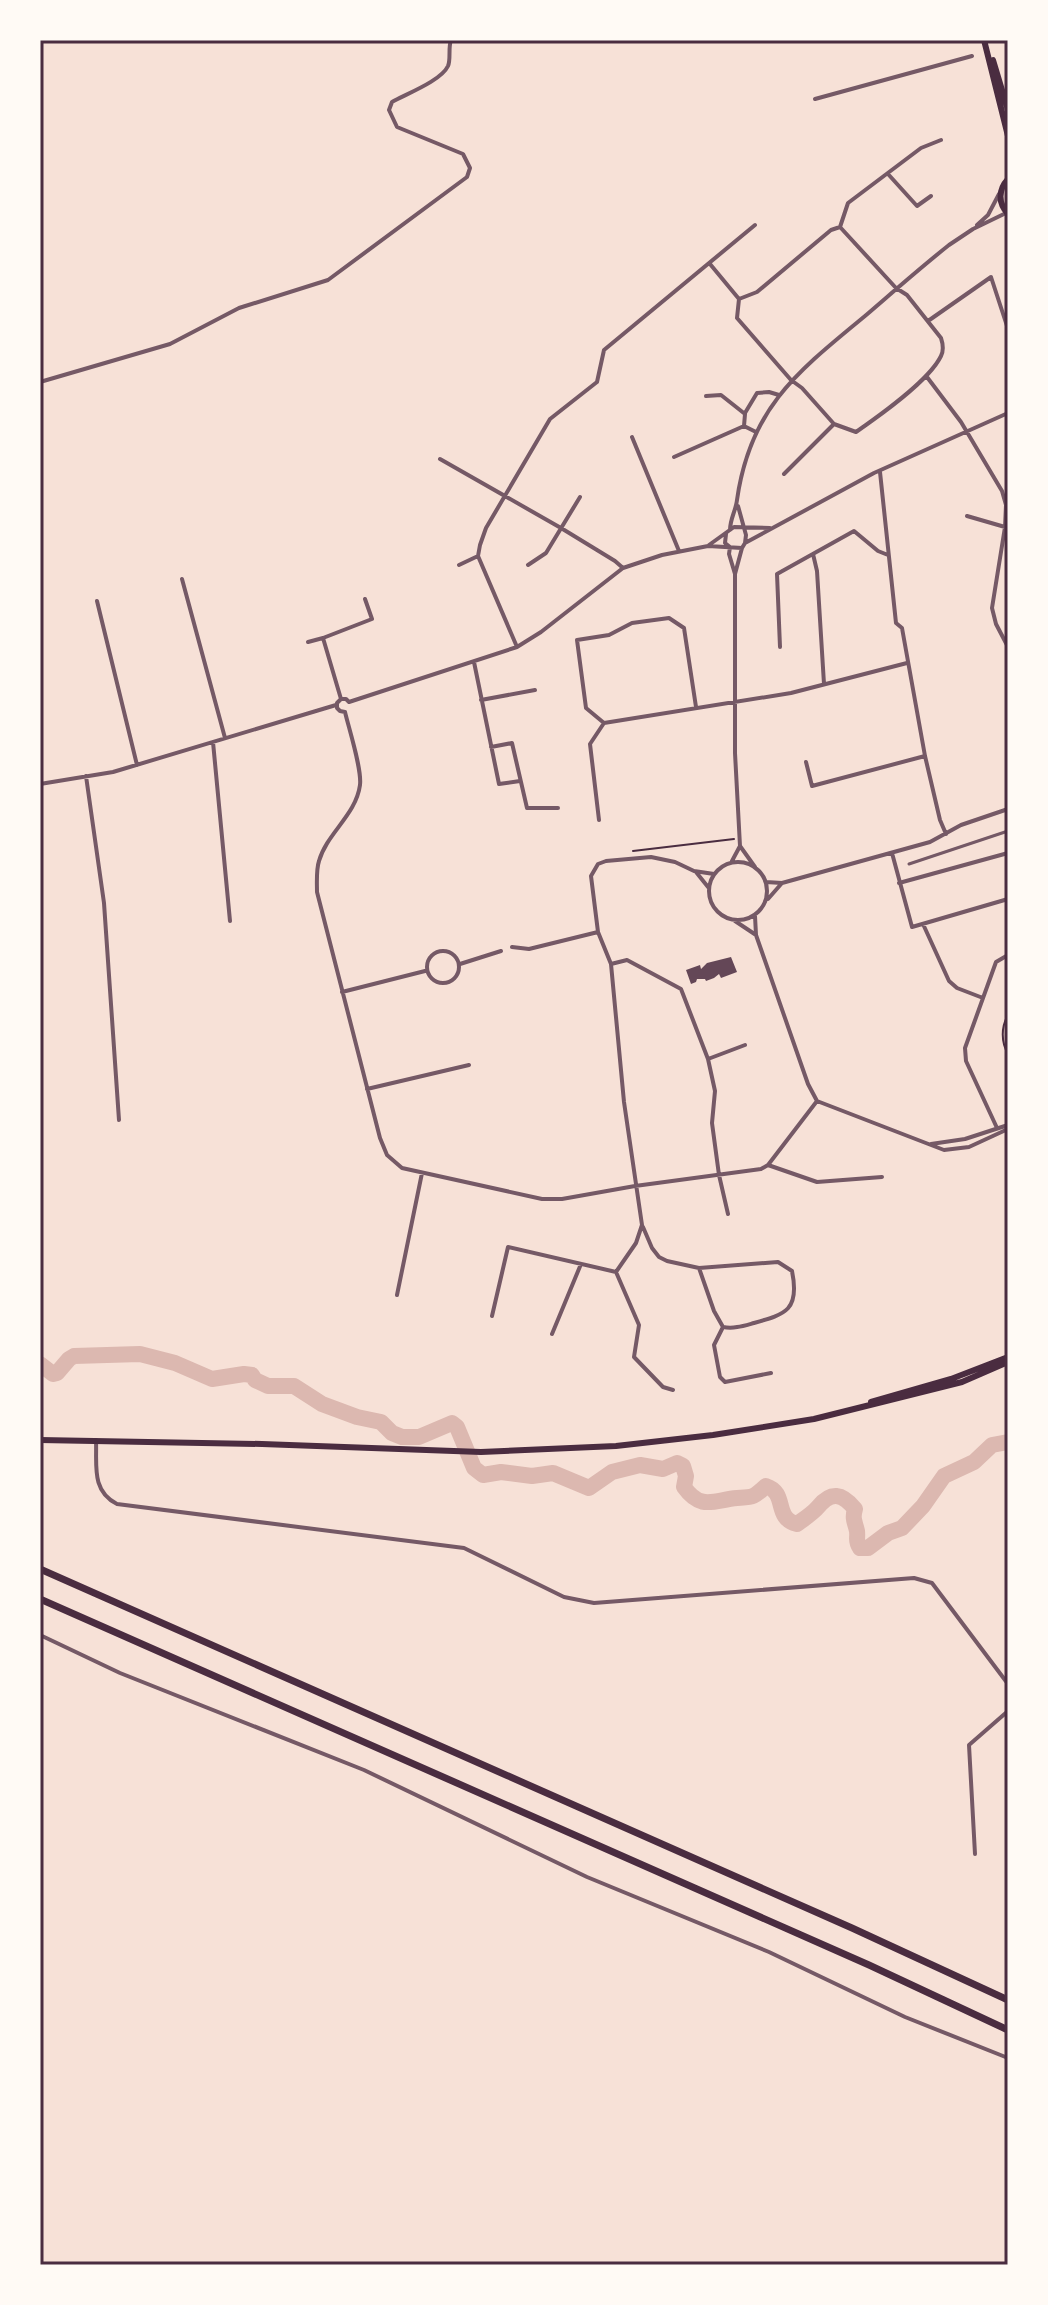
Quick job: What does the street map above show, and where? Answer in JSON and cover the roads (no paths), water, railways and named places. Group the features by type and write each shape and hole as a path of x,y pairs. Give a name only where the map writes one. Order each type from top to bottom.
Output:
{"highway":[{"path":"40,1569 839,1922 1008,2000"},
{"path":"40,1599 869,1965 1008,2030"}],"main road":[{"path":"985,40 1008,110"},
{"path":"985,40 1008,136"},
{"path":"1007,179 1000,192 1007,213"},
{"path":"40,1440 481,1452 631,1444 757,1427 875,1401 1008,1360"}],"street":[{"path":"40,382 170,344 239,308 328,280 467,177 470,168 463,154 397,127 389,110 392,102 439,78 449,65 451,40"},
{"path":"815,99 972,56"},
{"path":"840,227 848,203 921,148 941,140"},
{"path":"888,174 917,206 931,196"},
{"path":"973,229 988,215 1000,192"},
{"path":"730,547 725,543 737,504 742,468 756,432 791,380 949,245 973,229 1007,213"},
{"path":"517,647 478,556 482,537 504,497 550,419 597,382 604,350 755,225"},
{"path":"709,263 739,299 737,318 834,424 856,432 926,377 944,347 941,338 907,295 896,288 840,227"},
{"path":"739,299 757,292 831,230 840,227"},
{"path":"928,321 991,277 1008,329"},
{"path":"926,377 961,422 1002,491 1006,505 1005,527 992,608 1008,647"},
{"path":"744,426 745,414 757,393 779,395"},
{"path":"706,396 721,395 745,414"},
{"path":"341,699 349,702 517,647 623,568 679,551 708,546 744,546 880,471 1008,413"},
{"path":"784,474 834,424"},
{"path":"744,426 756,432"},
{"path":"674,457 744,426"},
{"path":"632,437 679,551"},
{"path":"440,459 561,528 623,568"},
{"path":"880,471 896,623 902,628 925,756 946,834"},
{"path":"528,565 546,553 580,497"},
{"path":"735,574 746,535 737,504"},
{"path":"967,516 1005,527"},
{"path":"708,546 734,527 773,528"},
{"path":"780,647 777,574 854,531 878,551 888,555"},
{"path":"730,547 735,574 734,703 740,838 740,846 731,863"},
{"path":"813,554 817,571 824,684"},
{"path":"459,565 478,556"},
{"path":"182,579 225,738"},
{"path":"308,642 372,619 365,599"},
{"path":"97,601 137,765"},
{"path":"604,723 586,708 577,640 609,635 632,623 669,618 684,628 696,707"},
{"path":"323,638 341,699"},
{"path":"474,662 499,784 520,781"},
{"path":"599,820 590,744 604,723 791,693 907,663"},
{"path":"481,700 535,690"},
{"path":"40,784 113,772 336,705 341,699"},
{"path":"345,712 349,702"},
{"path":"336,705 345,712"},
{"path":"345,712 361,781 351,810 328,841 318,862 317,892 380,1138 387,1155 402,1168 542,1199 562,1199 635,1186 751,1172 768,1165 817,1101"},
{"path":"213,742 230,921"},
{"path":"491,747 512,743 527,808 558,808"},
{"path":"806,762 812,786 925,756"},
{"path":"86,776 104,903 119,1120"},
{"path":"766,882 782,883 930,842 961,825 1008,809"},
{"path":"909,864 1008,831"},
{"path":"740,846 766,882 766,901"},
{"path":"892,853 912,927 1008,899"},
{"path":"899,883 1008,853"},
{"path":"699,1268 723,1327 733,1329 783,1315 790,1305 792,1271 778,1262 699,1268 667,1261 652,1248 642,1225 635,1186 611,964 598,932 591,876 598,864 606,861 651,857 714,874"},
{"path":"755,867 747,863 731,863 722,867 714,874 709,888 716,912 756,935"},
{"path":"694,871 709,888"},
{"path":"734,921 755,916 782,883"},
{"path":"755,916 756,935 808,1084 817,1101 944,1150 969,1147 1008,1127"},
{"path":"923,924 949,981 957,988 983,998"},
{"path":"512,947 529,949 598,932"},
{"path":"440,950 453,953 460,964 457,977 447,984 435,982 426,971 429,957 440,950"},
{"path":"460,964 501,951"},
{"path":"997,1128 966,1061 965,1048 996,962 1008,955"},
{"path":"611,964 627,960 681,989 708,1059 715,1091 712,1123 728,1214"},
{"path":"342,992 426,971"},
{"path":"708,1059 745,1045"},
{"path":"367,1089 469,1065"},
{"path":"929,1144 965,1139 1008,1127"},
{"path":"768,1165 817,1182 882,1177"},
{"path":"397,1295 422,1173"},
{"path":"616,1272 636,1243 642,1225"},
{"path":"492,1316 508,1247 616,1272"},
{"path":"552,1334 581,1264"},
{"path":"616,1272 639,1325 634,1357 663,1387 673,1390"},
{"path":"723,1327 714,1345 720,1377 725,1382 771,1373"},
{"path":"96,1440 97,1483 104,1495 117,1504 464,1548 564,1597 594,1603 914,1578 932,1583 1008,1684"},
{"path":"40,1635 120,1673 364,1770 587,1877 769,1952 905,2017 1008,2058"},
{"path":"975,1854 969,1745 1008,1711"}],"waterway":[{"path":"40,1364 53,1374 74,1356 140,1354 175,1363 212,1379 244,1374 252,1375 255,1380 268,1386 294,1386 322,1404 381,1422 392,1433 402,1437 419,1437 452,1423 457,1427 474,1468 483,1475 501,1472 532,1476 553,1473 589,1488 612,1472 640,1465 663,1469 677,1463 683,1466 686,1476 684,1487 696,1499 708,1502 750,1497 766,1486 777,1494 785,1517 797,1524 827,1498 841,1497 855,1509 860,1548 868,1548 888,1533 902,1528 923,1506 944,1476 974,1462 992,1445 1008,1442"}]}
